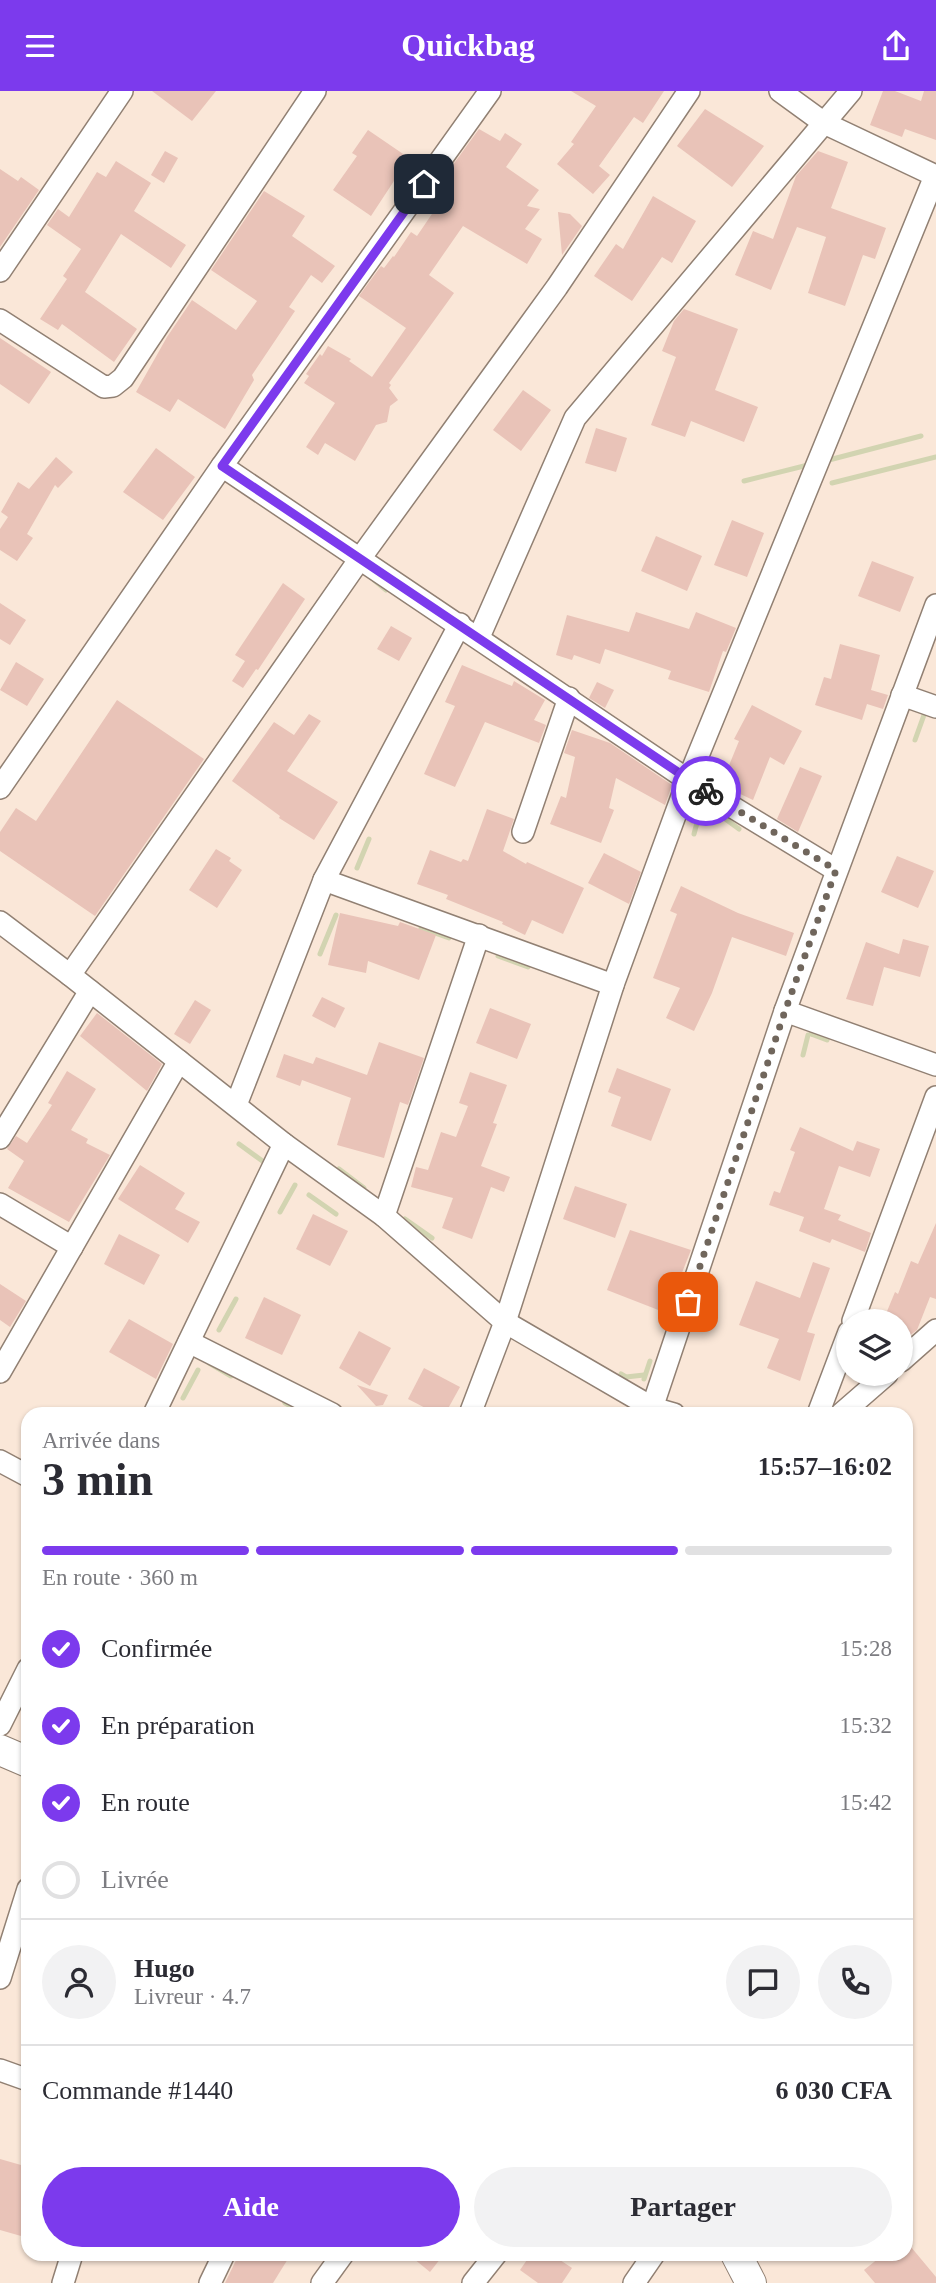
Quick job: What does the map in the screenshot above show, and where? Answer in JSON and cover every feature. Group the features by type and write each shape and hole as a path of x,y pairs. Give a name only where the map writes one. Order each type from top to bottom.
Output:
{"main road":[{"path":"0,1750 21,1759"},
{"path":"740,2261 751,2283"}],"street":[{"path":"0,271 122,91"},
{"path":"0,320 104,387 113,386 122,378 316,91"},
{"path":"70,975 359,560 557,287 689,91"},
{"path":"473,1407 505,1322 613,985 688,780 936,176 824,123 780,91"},
{"path":"479,638 575,418 851,91"},
{"path":"0,788 484,93"},
{"path":"222,466 688,780 836,870"},
{"path":"653,1407 785,1011 936,605"},
{"path":"236,1105 324,880 460,624"},
{"path":"902,695 936,707"},
{"path":"523,832 569,698"},
{"path":"324,880 613,985"},
{"path":"0,922 284,1144 384,1216 505,1322 645,1407"},
{"path":"384,1216 479,935"},
{"path":"0,1138 90,991"},
{"path":"785,1011 936,1065"},
{"path":"0,1372 179,1061"},
{"path":"857,1309 936,1097"},
{"path":"157,1407 284,1144"},
{"path":"0,1204 72,1247"},
{"path":"913,1351 936,1331"},
{"path":"189,1342 318,1407"},
{"path":"821,1407 836,1366"},
{"path":"849,1407 873,1386"},
{"path":"0,1461 21,1472"},
{"path":"0,1725 21,1683"},
{"path":"0,1978 21,1911"},
{"path":"0,2070 21,2078"},
{"path":"63,2283 70,2261"},
{"path":"210,2283 221,2261"},
{"path":"322,2283 337,2261"},
{"path":"474,2283 491,2261"},
{"path":"634,2283 649,2261"}],"building":[{"path":"152,91 216,91 192,121"},
{"path":"571,91 664,91 643,123 634,117 599,166 610,175 593,194 557,164 574,144 571,142 596,106"},
{"path":"883,91 895,91 921,101 924,91 936,91 936,140 905,129 902,137 870,125"},
{"path":"705,109 764,146 732,187 677,146"},
{"path":"479,129 500,141 505,133 522,144 506,167 539,190 527,206 540,209 525,229 542,239 527,264 463,226 429,275 454,293 389,383 389,388 398,400 390,406 387,422 376,425 355,461 325,443 318,455 306,447 335,403 304,383 309,376 306,374 328,346 351,359 349,361 372,377 406,328 359,296 381,266 384,268 394,257 411,232 417,236 436,208 433,202 434,191"},
{"path":"368,130 409,158 371,216 333,190 357,156 352,153"},
{"path":"165,151 178,158 164,183 151,175"},
{"path":"818,151 848,162 831,208 886,228 875,259 863,255 845,306 808,293 826,237 797,227 771,290 735,275 753,231 773,239 796,176"},
{"path":"116,161 151,183 134,211 186,245 171,268 121,234 85,292 137,329 114,362 62,324 58,330 40,319 67,279 63,276 81,249 47,225 58,209 69,217 97,172 106,177"},
{"path":"0,169 18,181 21,177 39,190 0,247"},
{"path":"264,191 305,216 292,236 335,266 322,283 311,275 289,307 295,311 252,375 254,380 225,429 178,399 170,412 136,392 167,337 192,300 236,330 257,301 211,270"},
{"path":"653,196 696,221 672,263 662,257 632,301 594,276 616,244 623,249"},
{"path":"558,212 570,214 582,226 562,255"},
{"path":"684,309 738,329 715,390 758,407 744,442 691,421 685,437 651,425 676,357 662,351 674,321"},
{"path":"0,338 51,372 29,404 0,384"},
{"path":"523,390 551,410 521,451 493,430"},
{"path":"596,428 627,438 616,472 585,463"},
{"path":"156,448 195,477 163,520 123,492"},
{"path":"56,457 73,472 58,488 55,485 27,534 33,538 17,561 0,550 0,529 8,517 1,512 18,482 29,489"},
{"path":"732,520 764,533 747,577 714,565"},
{"path":"656,536 702,556 687,591 641,571"},
{"path":"872,561 914,577 900,612 858,596"},
{"path":"283,583 305,599 243,688 232,681 245,661 235,655"},
{"path":"0,603 26,620 10,645 0,639"},
{"path":"636,612 689,629 696,612 736,628 726,652 723,651 709,692 668,679 671,671 605,649 600,664 574,655 572,660 556,655 567,615 629,632"},
{"path":"391,626 412,638 399,661 377,649"},
{"path":"840,644 880,655 871,690 888,695 883,709 867,704 862,720 815,705 824,677 831,679"},
{"path":"16,662 44,679 27,706 0,690"},
{"path":"462,665 512,686 514,681 545,700 534,720 546,725 539,743 485,722 455,787 424,774 455,706 445,702"},
{"path":"597,682 614,690 605,708 589,698"},
{"path":"117,700 204,759 95,916 0,851 0,832 16,808 36,821"},
{"path":"752,705 802,731 784,765 770,757 753,800 721,785 739,741 734,739"},
{"path":"309,714 321,721 287,771 338,802 314,840 279,818 280,816 232,781 274,722 294,735"},
{"path":"572,730 610,743 672,785 665,805 616,778 609,808 614,810 601,843 550,824 561,796 566,798 575,757 564,753"},
{"path":"800,767 822,776 798,832 777,819"},
{"path":"487,809 514,819 503,851 526,864 527,862 584,888 563,934 532,920 525,935 502,924 503,922 446,899 448,895 417,884 430,850 461,862 463,859 468,861"},
{"path":"216,849 231,858 229,861 242,870 217,908 189,890"},
{"path":"604,853 641,872 629,904 588,883"},
{"path":"897,856 934,871 918,908 881,892"},
{"path":"681,886 738,913 794,933 786,956 732,937 712,993 694,1031 666,1018 680,988 653,978 677,914 670,911"},
{"path":"340,913 398,926 400,922 436,935 419,980 368,961 366,973 328,965"},
{"path":"903,939 929,946 920,977 884,967 873,1006 846,999 866,942 899,954"},
{"path":"322,997 345,1008 335,1028 312,1016"},
{"path":"195,1000 211,1010 190,1044 174,1034"},
{"path":"490,1008 531,1024 517,1059 476,1043"},
{"path":"97,1013 162,1064 147,1091 80,1036"},
{"path":"379,1042 424,1058 408,1105 400,1102 384,1158 337,1145 351,1098 302,1080 300,1086 276,1077 284,1054 313,1064 316,1057 367,1075"},
{"path":"617,1068 671,1089 651,1141 611,1126 621,1097 608,1092"},
{"path":"67,1071 96,1089 71,1130 88,1139 86,1143 110,1155 69,1222 8,1188 24,1161 7,1149 16,1136 27,1143 52,1105 48,1103"},
{"path":"470,1072 507,1085 493,1123 497,1124 481,1166 510,1177 504,1192 491,1187 472,1239 442,1228 453,1198 411,1187 416,1167 428,1170 441,1132 456,1137 468,1106 459,1103"},
{"path":"800,1127 853,1151 857,1141 880,1149 870,1177 839,1166 824,1209 841,1215 838,1220 871,1233 865,1252 832,1239 830,1243 799,1231 804,1217 769,1205 774,1191 780,1193 795,1152 790,1150"},
{"path":"140,1165 185,1193 175,1209 200,1222 188,1243 118,1199"},
{"path":"575,1186 627,1204 615,1238 563,1219"},
{"path":"313,1214 348,1231 330,1266 296,1249"},
{"path":"936,1223 936,1299 930,1297 917,1330 913,1333 913,1309 888,1309 895,1292 898,1294 911,1261 918,1264"},
{"path":"630,1230 691,1250 666,1313 607,1290"},
{"path":"119,1234 160,1255 144,1285 104,1264"},
{"path":"813,1262 830,1268 807,1332 815,1334 800,1381 767,1368 779,1339 739,1325 756,1281 800,1298"},
{"path":"0,1284 26,1301 10,1327 0,1320"},
{"path":"264,1297 301,1315 282,1355 245,1338"},
{"path":"129,1319 173,1344 156,1379 109,1352"},
{"path":"359,1331 391,1348 370,1386 339,1368"},
{"path":"424,1368 460,1387 449,1407 423,1407 408,1399"},
{"path":"357,1385 388,1395 383,1405 376,1406"},
{"path":"0,2159 21,2165 21,2236 0,2230"},
{"path":"913,2249 936,2277 936,2283 875,2283 864,2270 875,2261 913,2261"},
{"path":"236,2261 287,2261 273,2283 225,2283"},
{"path":"417,2261 439,2261 430,2272"},
{"path":"526,2261 562,2261 572,2268 562,2283 538,2283 520,2270"}],"waterway":[{"path":"825,461 921,436"},
{"path":"832,483 936,457"},
{"path":"744,481 812,464"},
{"path":"374,580 386,590"},
{"path":"915,740 924,715"},
{"path":"694,834 702,804"},
{"path":"713,810 739,829"},
{"path":"357,868 369,839"},
{"path":"320,954 336,915"},
{"path":"421,928 449,938"},
{"path":"498,956 528,967"},
{"path":"811,1034 827,1040"},
{"path":"803,1055 808,1035"},
{"path":"239,1144 268,1165"},
{"path":"339,1169 364,1188"},
{"path":"280,1212 295,1185"},
{"path":"309,1195 336,1214"},
{"path":"405,1219 432,1238"},
{"path":"219,1330 236,1299"},
{"path":"644,1379 650,1361"},
{"path":"209,1363 231,1376"},
{"path":"183,1398 198,1370"},
{"path":"621,1374 626,1377 644,1375"},
{"path":"285,1403 293,1407"}],"way so far":[{"path":"688,1302 785,1011 836,870 706,791"}],"route":[{"path":"424,184 222,466 706,791"}]}
